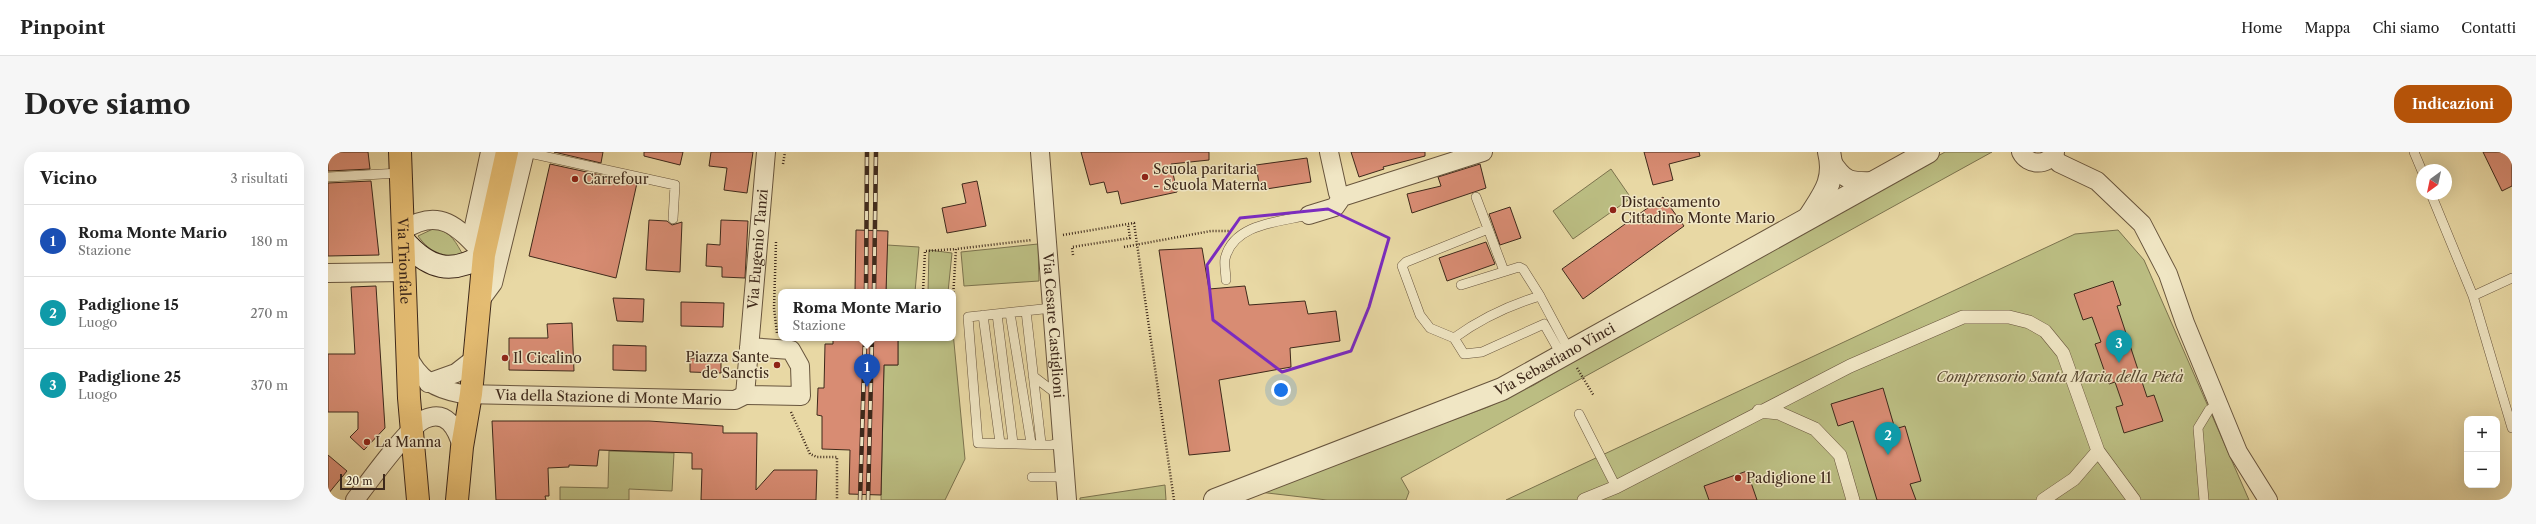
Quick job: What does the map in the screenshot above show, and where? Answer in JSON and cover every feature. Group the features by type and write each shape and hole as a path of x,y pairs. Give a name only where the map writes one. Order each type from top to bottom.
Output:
{"main road":[{"path":"457,500 462,447 471,394 479,302 477,248 507,152"},
{"name":"Via Trionfale","path":"399,161 406,272 407,354 418,500"}],"street":[{"path":"477,248 446,222 433,218 419,221 404,235 426,260 449,268 468,264 477,248 490,152"},
{"path":"479,302 491,288 495,278 525,152"},
{"name":"Via Eugenio Tanzi","path":"749,346 766,152"},
{"name":"Via Cesare Castiglioni","path":"1040,152 1067,500"},
{"path":"1329,152 1338,193 1342,197"},
{"path":"1310,215 1335,207 1342,197 1483,152"},
{"name":"Via Sebastiano Vinci","path":"1215,500 1502,389 1928,152"},
{"path":"2021,152 2033,162 2041,163 2054,154 2058,163 2097,181 2142,224 2168,274 2185,323 2238,452 2268,500"},
{"path":"1810,217 1829,187 1830,156"},
{"name":"Via Sebastiano Vinci","path":"1830,156 1840,174 1852,182 1876,181"},
{"path":"328,273 406,272"},
{"path":"1584,500 1615,494 1759,411 1850,366 1962,317 2009,317 2029,322 2045,331 2063,353 2098,451 2134,500"},
{"path":"749,346 780,348 791,350 798,362 801,396 745,395 749,346"},
{"name":"Via Trionfale","path":"407,354 414,369 428,383 444,390 471,394"},
{"path":"428,383 456,372 474,359"},
{"name":"Via della Stazione di Monte Mario","path":"471,394 735,400 745,395"},
{"path":"1759,411 1779,413 1815,429 1840,455 1853,500"},
{"path":"355,500 413,430 424,420 443,418 454,425 462,447"},
{"path":"2044,500 2074,479 2098,451"}],"lane":[{"path":"525,152 675,185 673,219"},
{"path":"2414,152 2419,164"},
{"path":"328,177 399,161"},
{"path":"1476,197 1504,271"},
{"path":"2433,200 2473,296 2512,428"},
{"path":"1226,280 1225,259 1231,245 1242,233 1258,226 1310,215"},
{"path":"1488,229 1406,262 1402,266 1420,315 1430,328 1454,338 1464,354 1482,352 1544,324 1566,354"},
{"path":"1461,284 1519,267 1523,269 1540,296 1566,354"},
{"path":"2473,296 2512,278"},
{"path":"1454,338 1468,327 1523,301 1540,296"},
{"path":"1052,308 968,317 978,444 1041,443 1051,445 1062,443"},
{"path":"1026,311 1041,443"},
{"path":"1010,313 1031,443"},
{"path":"997,314 1013,443"},
{"path":"983,315 1000,444"},
{"path":"1033,376 1057,386"},
{"path":"2204,500 2198,428 2209,410 2219,403"},
{"path":"1580,414 1615,494"},
{"path":"1032,477 1065,477"}],"path":[{"path":"782,167 786,152"},
{"path":"1061,235 1134,223 1174,500"},
{"path":"1073,255 1072,247 1130,238 1128,224"},
{"path":"1124,247 1212,231 1242,233"},
{"path":"776,237 774,308 778,335"},
{"path":"923,289 925,250 956,249 1036,239"},
{"path":"954,289 956,249"},
{"path":"779,341 780,348"},
{"path":"1582,378 1594,396"},
{"path":"791,413 810,454 817,457 838,457 837,500"}],"highlighted area":[{"path":"1328,209 1389,238 1369,307 1351,351 1282,372 1213,320 1207,265 1240,218"}],"green space":[{"path":"1945,152 1992,152 1401,478 1409,492 1406,500 1327,500 1259,492 1488,407 1534,385 1613,338"},
{"path":"1611,169 1631,198 1573,239 1553,211"},
{"path":"435,228 445,232 452,238 464,257 438,253 428,247 418,236"},
{"name":"Comprensorio Santa Maria della Pietà","path":"2118,230 2144,260 2249,500 1506,500 2075,234"},
{"path":"1038,244 1039,281 964,286 961,252"},
{"path":"887,245 919,247 915,289 886,289"},
{"path":"929,250 952,253 948,289 928,289"},
{"path":"898,341 954,341 965,459 945,500 881,500 884,365 898,365"},
{"path":"609,451 674,453 672,491 629,489 629,500 560,500 560,487 608,488"},
{"path":"1165,485 1166,500 1080,500 1080,498"}],"building":[{"path":"328,152 368,152 370,169 328,171"},
{"path":"554,152 603,152 601,163"},
{"path":"644,152 683,152 680,165 644,156"},
{"path":"711,152 753,152 747,193 724,190 727,168 709,166"},
{"path":"1081,152 1209,152 1209,160 1171,164 1177,192 1121,204 1118,191 1107,193 1104,182 1090,185"},
{"path":"1351,152 1425,152 1425,156 1383,167 1384,169 1359,177"},
{"path":"1644,152 1699,152 1700,156 1669,164 1673,180 1653,185"},
{"path":"2483,152 2512,152 2512,186 2502,191"},
{"path":"1307,158 1311,182 1260,190 1256,165"},
{"path":"550,164 637,183 616,278 529,256"},
{"path":"1480,164 1486,188 1412,213 1407,194 1441,186 1438,177"},
{"path":"371,181 379,255 328,256 328,183"},
{"path":"977,181 986,226 947,233 942,208 966,203 962,184"},
{"path":"1663,197 1684,226 1583,299 1562,269"},
{"path":"1510,207 1521,238 1500,245 1489,214"},
{"path":"649,220 667,221 672,225 682,222 680,272 646,270"},
{"path":"721,220 748,221 745,278 722,277 722,267 706,266 707,244 720,245"},
{"path":"856,230 888,231 886,289 855,289"},
{"path":"1486,242 1495,264 1447,281 1439,258"},
{"path":"1202,248 1209,289 1245,286 1249,305 1305,301 1308,314 1336,311 1340,341 1290,348 1291,367 1219,380 1230,451 1189,455 1159,250"},
{"path":"2113,281 2121,305 2117,306 2147,397 2154,395 2163,421 2124,433 2116,407 2123,405 2115,382 2109,384 2095,344 2101,342 2092,317 2083,320 2074,294"},
{"path":"376,286 385,428 364,450 350,437 358,429 358,412 328,412 328,354 355,354 351,287"},
{"path":"613,298 644,299 643,322 617,321"},
{"path":"681,302 724,303 723,327 681,326"},
{"path":"572,323 574,371 509,370 509,338 548,338 547,324"},
{"path":"833,341 898,341 898,365 884,365 881,495 849,494 850,450 822,449 822,416 817,415 818,388 824,388 825,344 833,344"},
{"path":"613,345 646,346 646,371 613,370"},
{"path":"690,358 721,359 721,373 690,372"},
{"path":"1883,388 1895,429 1905,426 1921,481 1910,484 1916,500 1877,500 1853,421 1838,426 1831,404"},
{"path":"492,421 649,421 723,426 723,433 757,433 756,490 774,470 817,470 816,500 701,500 702,469 692,469 692,453 599,450 597,466 569,465 569,467 548,468 549,496 545,496 546,500 496,500"},
{"path":"328,455 347,471 328,494"},
{"name":"Padiglione 11","path":"1747,471 1757,500 1709,500 1704,486"}],"railway":[{"path":"866,289 867,152"},
{"path":"874,289 876,152"},
{"path":"860,500 865,341"},
{"path":"868,500 872,341"}],"place":[{"name":"Scuola paritaria - Scuola Materna","path":"1145,177"},
{"name":"Carrefour","path":"575,179"},
{"name":"Distaccamento Cittadino Monte Mario","path":"1613,210"},
{"name":"Il Cicalino","path":"505,358"},
{"name":"Padiglione 25","path":"2119,363"},
{"name":"Piazza Sante de Sanctis","path":"777,365"},
{"name":"Roma Monte Mario","path":"867,387"},
{"name":"La Manna","path":"367,442"},
{"name":"Padiglione 15","path":"1888,455"},
{"name":"Padiglione 11","path":"1738,478"}]}
